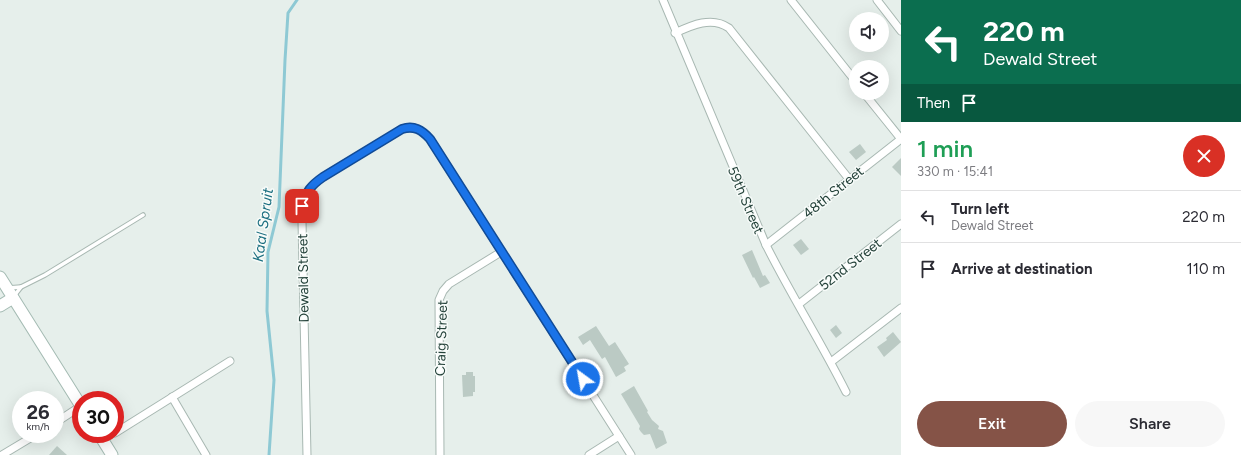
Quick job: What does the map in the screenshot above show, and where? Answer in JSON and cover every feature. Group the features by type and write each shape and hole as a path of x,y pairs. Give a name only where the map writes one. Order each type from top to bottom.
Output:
{"street":[{"name":"59th Street","path":"662,0 766,245 846,392"},
{"path":"791,0 849,73"},
{"path":"877,0 901,31"},
{"path":"675,32 690,26 710,22 724,25 729,28 849,179"},
{"path":"870,100 901,139"},
{"name":"Dewald Street","path":"307,455 302,206 306,194 312,185 402,129 407,127 419,129 430,139 501,252"},
{"name":"48th Street","path":"766,245 901,139"},
{"name":"52nd Street","path":"798,304 901,224"},
{"path":"501,252 632,455"},
{"name":"Craig Street","path":"440,455 439,300 443,291 449,284 501,252"},
{"path":"0,277 3,289 13,298 38,335 72,391"},
{"path":"0,306 13,298"},
{"path":"831,362 901,308"},
{"path":"124,427 230,361"},
{"path":"172,397 206,455"},
{"path":"589,455 619,436"},
{"path":"2,455 23,443"},
{"path":"105,443 112,455"}],"lane":[{"path":"3,289 21,287 45,275 143,215"},
{"path":"13,298 21,287"}],"building":[{"path":"860,144 866,152 856,160 849,152"},
{"path":"901,158 901,176 892,167"},
{"path":"801,239 809,249 801,255 793,245"},
{"path":"752,250 763,276 765,275 770,283 760,288 754,277 753,278 742,255"},
{"path":"836,325 842,333 836,338 830,330"},
{"path":"596,326 609,346 615,342 629,364 624,367 626,371 616,377 605,357 602,359 590,340 583,345 578,337"},
{"path":"893,332 901,342 884,357 877,347 887,340 886,338"},
{"path":"466,372 473,372 473,376 475,376 475,392 473,392 473,396 463,397 462,375 466,375"},
{"path":"634,386 652,420 659,426 658,429 663,431 667,443 656,449 650,434 644,435 639,429 640,426 621,394"},
{"path":"57,446 67,455 49,455"}],"waterway":[{"name":"Kaal Spruit","path":"269,455 274,380 267,311 268,252 279,207 288,13 297,0"}],"route":[{"path":"302,206 306,194 312,185 323,177 402,129 407,127 419,129 430,139 583,379"}]}
